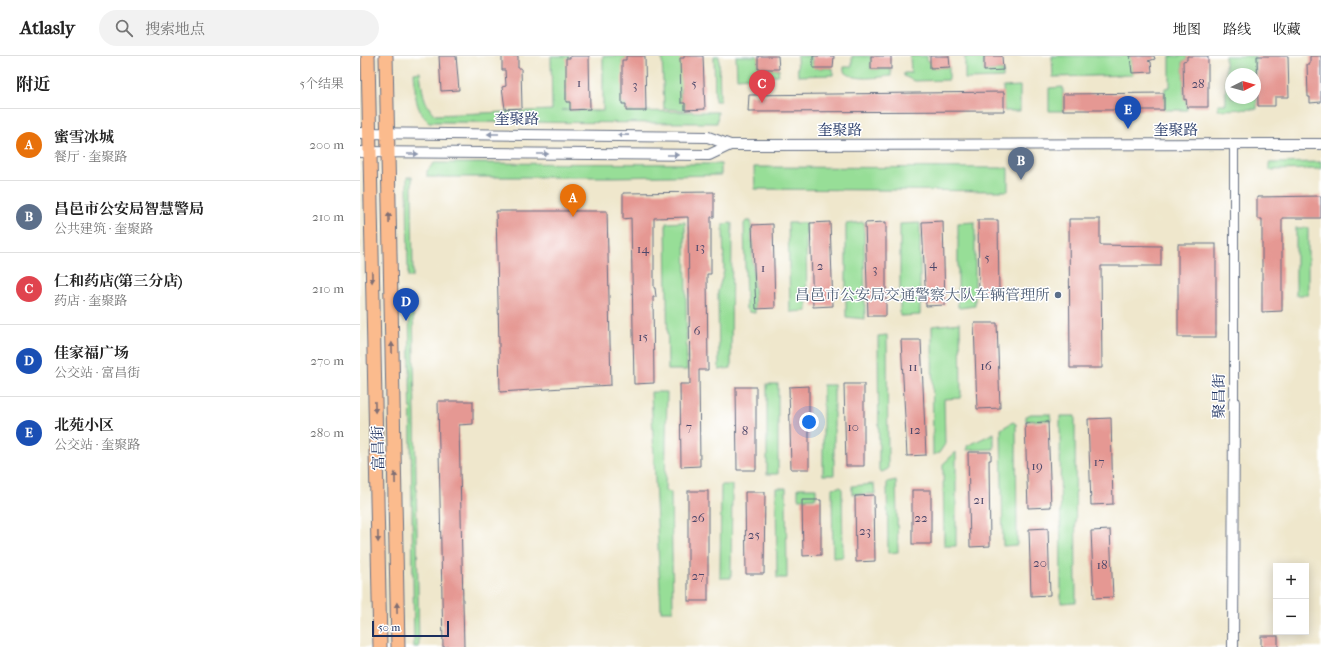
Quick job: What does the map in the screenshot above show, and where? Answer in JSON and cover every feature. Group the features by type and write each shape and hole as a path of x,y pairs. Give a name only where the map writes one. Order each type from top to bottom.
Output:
{"main road":[{"name":"富昌街","path":"368,56 365,152 380,647"},
{"name":"富昌街","path":"386,56 398,647"}],"street":[{"name":"奎聚路","path":"365,133 708,137 730,145 1321,144"},
{"path":"365,152 388,154 709,155 730,145"},
{"name":"聚昌街","path":"1233,647 1234,145"}],"green space":[{"path":"551,56 570,56 566,88 566,102 570,102 570,110 562,110 603,111 603,56 626,56 626,60 622,60 625,90 622,90 622,104 626,104 626,111 718,112 717,123 429,122 420,111 415,93 414,73 420,72 422,90 428,106 435,115 552,110"},
{"path":"662,56 684,56 684,88 680,89 681,102 685,103 685,110 664,109"},
{"path":"714,56 719,56 720,101 715,101"},
{"path":"736,56 758,56 758,69 779,69 778,75 737,78"},
{"path":"797,56 811,56 814,68 833,68 833,75 798,76"},
{"path":"852,56 871,56 871,69 891,69 891,76 860,78 848,74 844,71 844,67 852,67"},
{"path":"910,56 927,56 927,61 930,61 930,68 949,67 949,80 914,81 904,76 904,73 911,73"},
{"path":"965,56 984,56 984,71 1003,70 1003,78 965,79"},
{"path":"1052,56 1130,56 1133,75 1053,77"},
{"path":"1170,56 1187,56 1187,60 1183,61 1184,99 1186,99 1187,110 1164,110 1165,88 1170,87"},
{"path":"1225,56 1255,56 1255,68 1225,68"},
{"path":"1020,86 1020,111 1004,111 1003,87"},
{"path":"1063,87 1063,111 1049,111 1049,88"},
{"path":"1218,104 1257,104 1257,109 1218,110"},
{"path":"1321,162 1321,169 1269,170 1269,163"},
{"path":"434,163 721,164 721,175 612,177 427,177 427,171"},
{"path":"754,167 1008,168 1008,191 755,189"},
{"path":"407,177 412,177 413,277 408,277"},
{"path":"746,221 751,221 755,313 749,312 746,309 744,224"},
{"path":"685,222 687,370 668,370 666,223"},
{"path":"864,222 865,319 846,317 846,224"},
{"path":"975,222 975,306 960,308 958,307 958,223"},
{"path":"732,223 731,368 719,370 718,291 724,271 723,224"},
{"path":"788,223 806,223 807,311 790,312"},
{"path":"920,223 920,315 900,316 900,224"},
{"path":"1296,228 1308,228 1308,295 1296,295"},
{"path":"409,302 413,302 419,647 414,647"},
{"path":"960,323 961,398 944,399 945,444 939,453 933,455 932,326"},
{"path":"887,335 888,469 882,472 879,470 878,336"},
{"path":"767,384 778,384 778,474 767,474"},
{"path":"823,385 834,385 834,475 823,475"},
{"path":"651,392 667,392 665,491 671,492 673,611 661,611"},
{"path":"1031,414 1050,414 1051,420 1026,421 1026,416"},
{"path":"1060,416 1075,416 1076,602 1061,603"},
{"path":"1013,422 1016,424 1017,545 1003,546 1001,429"},
{"path":"994,433 994,449 967,450 967,446"},
{"path":"956,452 956,546 944,546 943,464"},
{"path":"896,480 898,552 888,553 887,482"},
{"path":"874,484 875,494 852,494 852,486"},
{"path":"721,485 732,485 731,578 720,578"},
{"path":"840,487 842,489 843,557 833,558 832,488"},
{"path":"776,488 786,488 787,578 777,578"},
{"path":"798,488 816,488 816,498 798,499"}],"building":[{"path":"439,56 456,56 459,90 441,91"},
{"path":"502,56 518,56 518,68 521,68 522,108 505,109 502,87 506,86 505,70 502,70"},
{"path":"570,56 589,56 590,109 570,110 570,102 566,102 566,58 570,58"},
{"path":"626,56 645,56 646,111 626,111 626,104 622,104 622,60 626,60"},
{"path":"684,56 703,56 705,109 685,110 685,103 681,103 680,58 684,58"},
{"path":"758,56 778,56 779,69 758,69"},
{"path":"813,56 834,56 833,68 813,68"},
{"path":"871,56 891,56 891,69 871,69"},
{"path":"930,56 949,56 950,67 930,68"},
{"path":"984,56 1002,56 1003,70 984,71"},
{"path":"1130,56 1154,56 1155,59 1148,61 1151,62 1152,72 1132,73"},
{"path":"1187,56 1208,56 1208,107 1187,107 1186,99 1184,100 1183,61 1187,60"},
{"path":"1257,56 1288,56 1289,97 1275,97 1275,106 1258,106 1258,104 1261,104 1261,68 1257,68"},
{"path":"1310,56 1321,56 1321,102 1310,103 1310,97 1308,97 1307,64 1310,64"},
{"path":"1004,92 1004,111 748,112 749,95"},
{"path":"1164,93 1164,110 1063,110 1063,94"},
{"path":"714,192 714,217 711,217 711,274 707,274 708,370 699,370 700,466 681,467 680,384 690,384 688,217 654,218 654,288 656,297 653,297 654,383 634,384 631,218 623,219 623,193"},
{"path":"1321,196 1321,218 1282,218 1282,311 1262,312 1262,219 1257,219 1257,197"},
{"path":"496,211 607,211 611,385 500,392"},
{"path":"1069,219 1100,219 1100,245 1161,246 1161,266 1101,266 1102,368 1070,368"},
{"path":"978,220 998,220 999,295 979,295"},
{"path":"943,221 945,305 926,306 922,222"},
{"path":"830,222 833,306 813,307 810,223"},
{"path":"886,222 886,316 868,316 865,223"},
{"path":"773,224 775,308 756,309 752,225"},
{"path":"1178,244 1216,244 1216,337 1178,337"},
{"path":"974,323 997,323 1000,408 977,409"},
{"path":"901,340 921,340 926,455 907,456"},
{"path":"844,384 864,384 864,466 846,466"},
{"path":"809,386 809,469 791,469 789,387"},
{"path":"736,387 756,387 756,470 737,470"},
{"path":"438,401 473,401 473,424 459,425 464,647 443,647"},
{"path":"1111,418 1113,504 1091,505 1088,419"},
{"path":"1048,422 1051,507 1028,508 1025,423"},
{"path":"968,452 991,452 991,460 989,460 990,546 970,547"},
{"path":"912,490 931,490 931,544 912,544"},
{"path":"688,491 708,491 708,601 688,601"},
{"path":"745,492 765,492 764,574 746,574"},
{"path":"874,495 875,561 856,562 855,496"},
{"path":"802,500 821,500 821,555 803,556"},
{"path":"1048,528 1050,595 1031,596 1029,529"},
{"path":"1110,530 1113,597 1094,598 1091,531"},
{"path":"1261,636 1278,636 1278,647 1261,647"}],"place":[{"name":"仁和药店(第三分店)","path":"762,103"},
{"name":"北苑小区","path":"1128,129"},
{"name":"昌邑市公安局智慧警局","path":"1021,180"},
{"name":"蜜雪冰城","path":"573,217"},
{"name":"昌邑市公安局交通警察大队车辆管理所","path":"1058,295"},
{"name":"佳家福广场","path":"406,321"}]}
